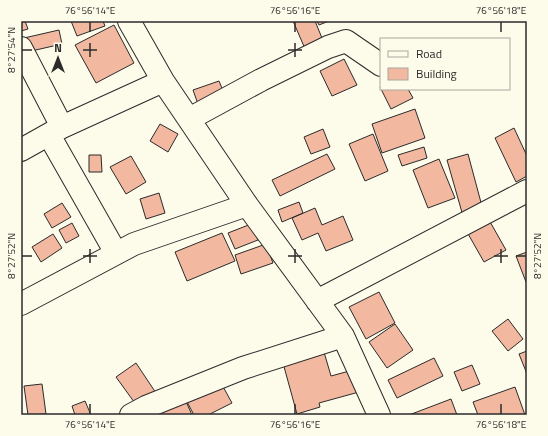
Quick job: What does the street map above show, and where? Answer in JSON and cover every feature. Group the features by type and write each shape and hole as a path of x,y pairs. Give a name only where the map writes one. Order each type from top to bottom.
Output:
{"street":[{"path":"130,21 163,80 247,205 343,336 379,415"},
{"path":"189,119 261,80 346,41 380,64"},
{"path":"21,48 56,131 116,253"},
{"path":"21,150 56,131 163,80"},
{"path":"317,301 527,191"},
{"path":"21,304 134,244 247,205"},
{"path":"142,412 243,368 343,336"}],"building":[{"path":"21,21 25,21 28,29 21,31"},
{"path":"71,21 103,21 105,26 77,36"},
{"path":"293,21 315,21 324,43 306,51"},
{"path":"317,21 329,21 319,25"},
{"path":"114,25 134,63 96,83 75,45"},
{"path":"59,30 62,44 27,52 24,38"},
{"path":"344,59 357,85 332,96 320,71"},
{"path":"219,81 226,98 199,107 193,90"},
{"path":"382,90 409,90 413,98 391,109"},
{"path":"415,109 425,138 382,153 372,124"},
{"path":"160,124 178,134 168,152 150,141"},
{"path":"514,128 527,156 527,176 516,182 495,138"},
{"path":"323,129 330,147 311,154 304,137"},
{"path":"373,134 388,171 365,181 349,144"},
{"path":"424,147 427,158 402,166 398,155"},
{"path":"327,154 335,169 280,196 272,180"},
{"path":"468,154 483,210 463,216 447,160"},
{"path":"89,155 101,155 102,172 89,172"},
{"path":"131,156 146,182 126,194 110,167"},
{"path":"439,159 455,198 428,208 413,170"},
{"path":"159,193 165,213 146,219 140,199"},
{"path":"299,202 303,213 282,222 278,210"},
{"path":"62,203 71,217 52,228 44,214"},
{"path":"315,208 322,225 343,216 353,240 326,251 318,233 302,240 292,218"},
{"path":"489,220 506,250 484,262 467,232"},
{"path":"72,223 79,236 66,243 59,230"},
{"path":"251,224 258,240 235,249 228,233"},
{"path":"222,233 235,261 187,281 175,252"},
{"path":"53,234 62,248 41,262 32,247"},
{"path":"266,244 273,263 241,274 235,255"},
{"path":"527,252 527,281 526,282 516,256"},
{"path":"379,292 395,323 366,339 349,307"},
{"path":"508,319 523,339 508,351 492,331"},
{"path":"395,324 413,350 387,368 369,342"},
{"path":"527,351 527,374 519,354"},
{"path":"324,352 331,376 353,370 359,392 319,403 320,407 297,414 283,363"},
{"path":"434,358 443,376 397,398 388,380"},
{"path":"136,363 156,393 137,406 116,377"},
{"path":"472,365 480,384 462,391 454,372"},
{"path":"220,381 232,403 208,415 194,415 185,398"},
{"path":"42,384 46,414 28,415 24,386"},
{"path":"515,387 525,415 478,415 473,402"},
{"path":"184,397 192,415 161,415 158,408"},
{"path":"451,399 457,415 409,415"},
{"path":"85,401 91,415 75,415 72,406"}]}
